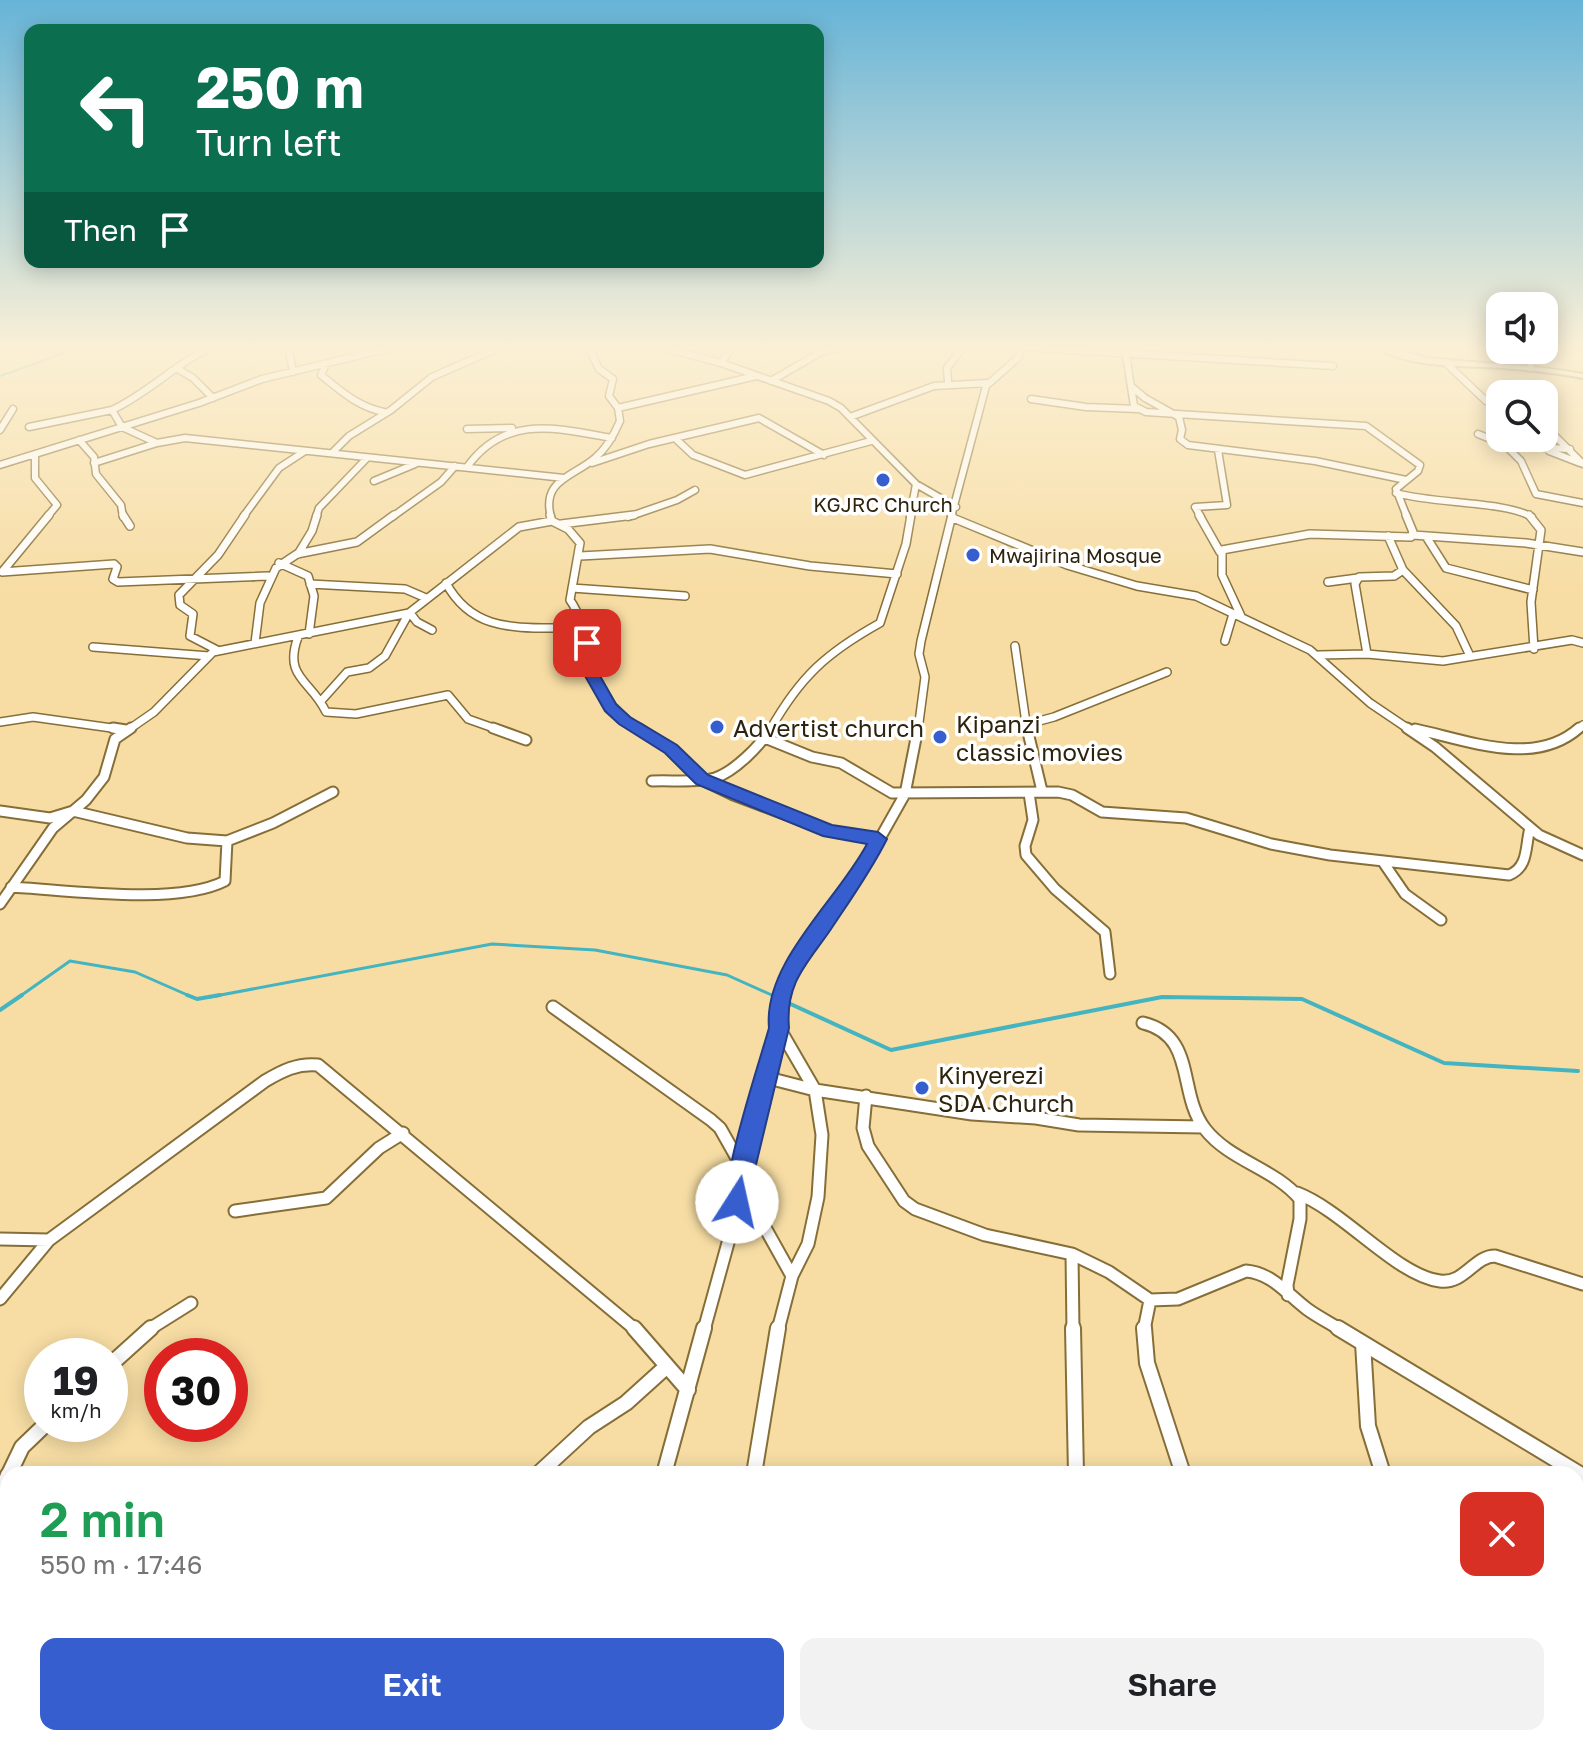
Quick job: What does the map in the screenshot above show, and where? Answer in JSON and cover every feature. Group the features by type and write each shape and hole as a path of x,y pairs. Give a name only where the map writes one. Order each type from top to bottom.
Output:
{"street":[{"path":"0,465 119,427"},
{"path":"122,427 157,443"},
{"path":"333,452 362,427"},
{"path":"467,429 476,427"},
{"path":"504,427 570,430 612,438"},
{"path":"588,464 612,438 617,427"},
{"path":"725,427 649,444 588,464 557,483 548,496 556,523 577,536 580,543 570,600 580,615 588,659 599,692 625,720 671,749 702,780 829,831 878,839"},
{"path":"777,427 824,455"},
{"path":"859,427 916,484 956,507"},
{"path":"666,1466 734,1221 742,1167 779,1028 777,1008 796,960 865,865 905,794 913,766 925,677 919,654 921,641 977,427"},
{"path":"1179,427 1181,443 1315,461 1406,480"},
{"path":"1368,427 1420,465 1396,493"},
{"path":"467,467 486,443 524,429"},
{"path":"1478,434 1486,437"},
{"path":"1558,438 1583,464"},
{"path":"94,463 157,443 198,439 564,478"},
{"path":"79,440 94,457 96,474 121,505 124,521 130,526"},
{"path":"677,440 693,455 745,475 871,441"},
{"path":"1558,449 1570,449"},
{"path":"217,650 190,636 193,614 177,600 190,581 218,556 259,493 293,456 308,450"},
{"path":"1218,450 1227,505 1195,507 1220,552 1228,593 1243,619"},
{"path":"1512,452 1521,461 1536,494 1583,503"},
{"path":"1551,452 1583,464"},
{"path":"35,455 35,478 57,505 2,572 114,564 117,569 113,579 118,582 268,576"},
{"path":"298,554 312,531 319,508 367,458"},
{"path":"391,472 395,467 392,460"},
{"path":"374,481 418,462"},
{"path":"255,643 268,576 279,563 298,554 350,545 376,531 419,495 442,483 455,466"},
{"path":"652,781 714,778 733,767 765,738 791,693 806,676 849,640 880,623 906,544 916,484"},
{"path":"321,701 347,672 369,668 380,661 410,613 519,527 638,515 695,490"},
{"path":"1396,493 1413,535"},
{"path":"1396,493 1433,503 1523,513 1540,526 1530,624 1534,649"},
{"path":"953,518 1067,565 1137,586 1185,592 1319,655 1370,703 1410,728 1530,828 1583,855"},
{"path":"1220,552 1226,548 1310,534 1413,535 1539,545 1583,552"},
{"path":"1388,536 1403,570 1456,626 1470,656"},
{"path":"1427,538 1446,568 1533,590"},
{"path":"580,556 721,549 810,566 897,574"},
{"path":"279,563 304,573 310,584 314,596 309,634"},
{"path":"1328,582 1394,576 1403,570"},
{"path":"1358,578 1356,598 1367,654"},
{"path":"446,583 454,599 488,621 503,627 553,628"},
{"path":"310,584 405,589 426,598"},
{"path":"572,588 685,596"},
{"path":"0,904 53,828 104,777 110,768 115,739 157,709 217,650 298,637 410,613"},
{"path":"410,613 417,622 432,630"},
{"path":"1225,641 1233,614"},
{"path":"298,637 293,651 294,671 321,701 326,712 340,715 448,695 468,719 526,740"},
{"path":"1319,655 1367,654 1443,661 1534,649 1572,640 1583,643"},
{"path":"1015,646 1020,698 1042,791"},
{"path":"93,647 209,656"},
{"path":"1028,724 1054,717 1167,672"},
{"path":"0,722 33,717 126,730"},
{"path":"1410,728 1488,744 1538,748 1554,746 1583,725"},
{"path":"765,738 812,757 841,763 892,793 1067,793 1102,812 1186,818 1271,844 1383,862 1509,875 1518,873 1524,866 1530,828"},
{"path":"0,811 50,818 73,811 187,838 227,841 273,823 333,792"},
{"path":"1029,793 1033,820 1025,846 1026,855 1055,889 1105,932 1110,974"},
{"path":"11,887 153,893 213,890 225,881 227,841"},
{"path":"1383,862 1405,894 1441,920"},
{"path":"553,1007 711,1120 720,1128 742,1167"},
{"path":"1143,1023 1162,1030 1172,1038 1189,1095 1203,1127 1229,1151 1297,1193 1322,1203 1402,1263 1433,1279 1458,1279 1488,1256 1495,1256 1583,1284"},
{"path":"755,1466 780,1316 792,1276 808,1244 818,1197 822,1135 815,1090 779,1028"},
{"path":"0,1299 49,1240 166,1152 292,1066 318,1065 630,1323 688,1390"},
{"path":"767,1070 776,1080 815,1090 972,1114 1079,1125 1203,1127"},
{"path":"866,1096 863,1128 868,1146 904,1201 969,1231 1072,1254 1109,1272 1150,1300 1178,1299 1254,1270 1363,1343 1566,1466"},
{"path":"235,1211 326,1198 379,1148 403,1133"},
{"path":"740,1183 757,1208 781,1260 792,1276"},
{"path":"1288,1295 1288,1278 1301,1206 1297,1193"},
{"path":"0,1239 49,1240"},
{"path":"1072,1254 1076,1466"},
{"path":"1150,1300 1141,1328 1146,1355 1181,1466"},
{"path":"128,1348 143,1333 191,1303"},
{"path":"1363,1343 1366,1416 1379,1466"},
{"path":"547,1466 589,1427 626,1403 667,1366"},
{"path":"12,1466 27,1442"}],"waterway":[{"path":"210,997 492,944 595,950 727,975 776,997"},
{"path":"19,997 70,961 135,972 192,997"},
{"path":"0,1010 22,995"},
{"path":"187,995 192,997"},
{"path":"192,997 220,995"},
{"path":"772,995 777,997"},
{"path":"784,1001 891,1050 1162,997 1302,999 1444,1063 1578,1071"}],"place":[{"name":"KGJRC Church","path":"883,480"},
{"name":"Mwajirina Mosque","path":"973,555"},
{"name":"Advertist church","path":"717,727"},
{"name":"Kipanzi classic movies","path":"940,737"},
{"name":"Kinyerezi SDA Church","path":"922,1088"}],"route":[{"path":"587,643 592,676 610,707 671,749 702,780 829,831 878,839 865,865 821,929 802,950 785,984 777,1008 779,1028 742,1167 737,1202"}]}
